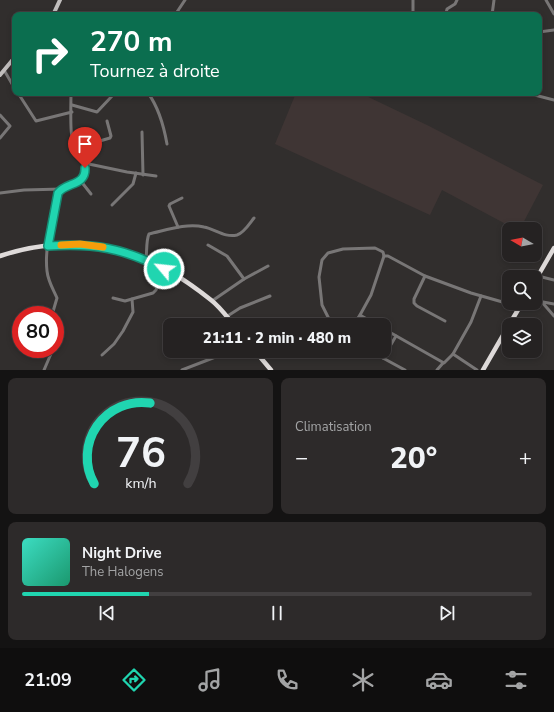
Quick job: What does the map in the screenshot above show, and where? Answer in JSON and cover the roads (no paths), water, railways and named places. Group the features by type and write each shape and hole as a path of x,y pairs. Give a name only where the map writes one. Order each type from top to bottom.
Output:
{"highway":[{"path":"0,256 20,250 80,244 123,251 146,260 181,279 212,301 226,317"},
{"path":"541,270 554,248"},
{"path":"483,370 502,337"},
{"path":"261,358 271,370"}],"main road":[{"path":"55,12 60,0"},
{"path":"0,74 12,61"}],"street":[{"path":"176,12 185,0"},
{"path":"413,0 413,11"},
{"path":"447,12 447,9 455,4 457,0"},
{"path":"492,12 494,0"},
{"path":"546,0 554,14"},
{"path":"542,32 554,30"},
{"path":"4,70 12,84"},
{"path":"20,96 36,121 72,112"},
{"path":"55,306 57,298 53,291 47,272 48,246 58,193 62,189 80,180 85,174 84,163 79,147 71,134 71,96"},
{"path":"72,105 97,112 112,96"},
{"path":"150,96 164,129 167,144"},
{"path":"539,96 554,100"},
{"path":"0,114 10,126 0,138"},
{"path":"79,147 110,138 107,120"},
{"path":"142,132 144,175"},
{"path":"84,163 156,176"},
{"path":"112,206 133,184 136,173"},
{"path":"80,180 91,194"},
{"path":"0,193 24,190 62,189"},
{"path":"178,227 169,206 182,198"},
{"path":"146,260 148,235 178,227 194,226 206,227 222,234 236,235 242,232 254,218"},
{"path":"208,245 227,256 244,279"},
{"path":"328,318 322,305 319,277 322,260 328,253 343,249 375,248 383,252 384,256 371,295 358,318"},
{"path":"384,256 388,256 425,276 482,296 502,301"},
{"path":"212,301 244,279 268,266"},
{"path":"113,298 125,301 155,291 164,269"},
{"path":"425,276 414,299 414,303 445,321"},
{"path":"542,279 554,280"},
{"path":"226,317 240,308 270,296"},
{"path":"437,370 453,354 471,322 482,296"},
{"path":"102,355 114,344 123,331 133,312 132,299"},
{"path":"543,302 554,304"},
{"path":"543,302 554,316"},
{"path":"360,315 365,318"},
{"path":"391,333 443,363"},
{"path":"391,344 396,336"},
{"path":"453,354 477,370"},
{"path":"44,370 49,358"},
{"path":"182,370 212,358"},
{"path":"383,358 405,370"}]}
